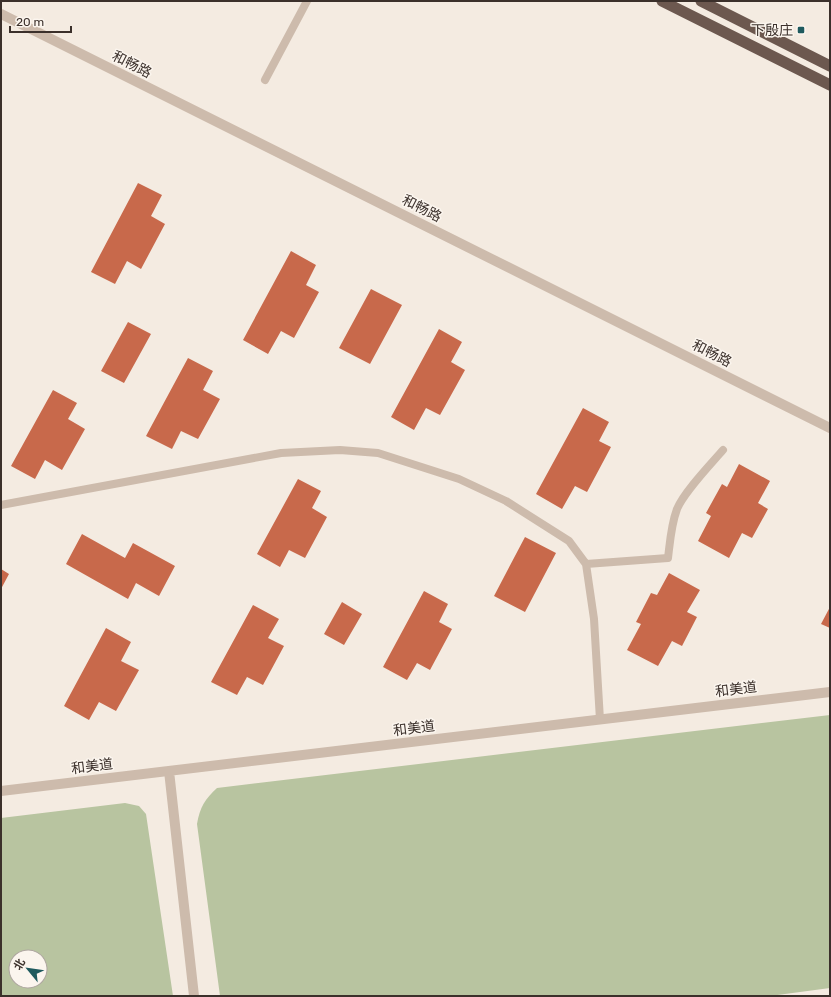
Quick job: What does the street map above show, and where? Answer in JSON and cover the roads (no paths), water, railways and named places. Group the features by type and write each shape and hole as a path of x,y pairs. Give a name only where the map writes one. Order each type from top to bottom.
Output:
{"highway":[{"path":"662,1 830,85"},
{"path":"701,1 830,66"}],"street":[{"name":"和畅路","path":"1,14 830,428"},
{"name":"和美道","path":"1,791 830,692"},
{"path":"169,771 194,996"}],"lane":[{"path":"265,80 307,1"},
{"path":"1,505 281,453 340,450 378,453 459,480 506,501 569,541 586,564 594,619 600,720"},
{"path":"586,564 668,558 671,529 677,508 690,489 723,450"}],"place":[{"name":"下殷庄","path":"801,30"}]}
